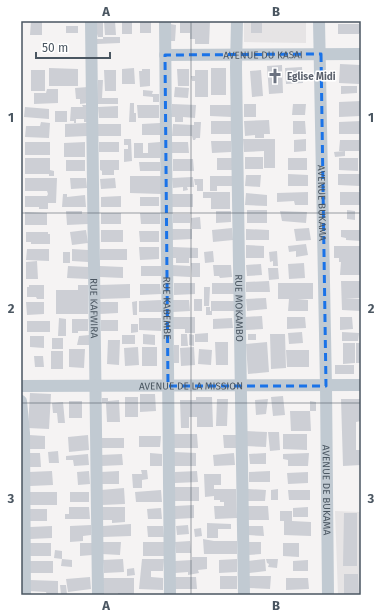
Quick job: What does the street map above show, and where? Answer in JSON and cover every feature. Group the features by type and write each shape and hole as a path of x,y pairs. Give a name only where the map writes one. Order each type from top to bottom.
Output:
{"street":[{"name":"RUE KAFWIRA","path":"91,21 98,595"},
{"name":"RUE KABEMBE","path":"165,21 170,595"},
{"name":"RUE MOKAMBO","path":"237,21 236,54 244,595"},
{"name":"AVENUE BUKAMA","path":"319,21 321,54 326,386"},
{"name":"AVENUE DU KASAI","path":"165,55 361,54"},
{"name":"AVENUE DE LA MISSION","path":"21,386 361,385"},
{"name":"AVENUE DE BUKAMA","path":"326,386 328,595"},
{"path":"21,401 24,433 25,595"}],"highlighted area":[{"path":"321,54 326,386 168,386 165,55"}],"shaded area":[{"path":"244,21 306,21 306,43 244,42"},
{"path":"335,511 361,512 361,595 338,595"}],"building":[{"path":"31,21 42,21 42,35 30,35"},
{"path":"96,21 103,21 103,37 98,37 96,34"},
{"path":"104,21 115,21 116,35 105,35"},
{"path":"122,21 132,21 132,34 122,34"},
{"path":"140,21 151,21 151,33 140,33"},
{"path":"180,21 210,21 209,44 195,44 195,39 190,39 190,33 180,33"},
{"path":"359,21 361,21 361,33 338,34 338,24 359,24"},
{"path":"251,22 262,23 262,33 251,33"},
{"path":"170,24 176,25 175,41 169,41"},
{"path":"66,26 78,26 78,33 66,33"},
{"path":"103,37 120,37 120,43 97,44 97,39 103,39"},
{"path":"340,64 360,65 359,84 339,83"},
{"path":"282,65 283,93 269,94 267,66"},
{"path":"302,67 303,83 286,84 285,68"},
{"path":"49,68 78,69 78,86 49,86"},
{"path":"134,68 135,84 122,84 122,69"},
{"path":"211,68 226,68 226,95 211,95"},
{"path":"142,69 150,69 150,86 140,87 139,71 142,71"},
{"path":"177,69 189,69 189,86 178,86"},
{"path":"31,70 45,70 45,91 31,91"},
{"path":"104,70 116,70 116,91 105,91"},
{"path":"195,70 208,70 208,97 195,97 195,81 192,81 191,76 195,76"},
{"path":"261,70 263,96 252,97 250,71"},
{"path":"98,80 103,80 102,98 118,98 118,104 97,104"},
{"path":"341,86 357,86 357,93 341,94"},
{"path":"88,87 88,103 80,104 80,99 76,99 75,88"},
{"path":"175,87 189,88 188,98 174,97"},
{"path":"47,89 58,89 58,103 34,104 34,93 46,93"},
{"path":"143,90 153,91 152,94 159,94 159,102 153,102 153,97 143,96"},
{"path":"361,101 361,116 339,117 339,102"},
{"path":"130,103 134,103 136,122 129,122"},
{"path":"172,104 196,105 195,118 183,117 183,122 175,122 175,117 171,117"},
{"path":"244,104 256,104 256,117 244,117"},
{"path":"293,104 306,104 305,115 292,115"},
{"path":"82,105 88,105 88,122 84,122 84,119 76,119 76,123 74,123 74,121 70,121 71,107 83,107"},
{"path":"137,105 159,105 159,118 138,118"},
{"path":"210,105 232,105 232,117 210,116"},
{"path":"118,106 118,118 99,118 98,107"},
{"path":"25,107 49,109 49,119 24,117"},
{"path":"55,111 67,111 67,122 55,122"},
{"path":"269,120 270,134 264,134 264,138 255,138 255,135 245,136 244,121"},
{"path":"211,121 231,121 231,134 211,134"},
{"path":"293,121 305,121 306,134 293,134"},
{"path":"361,121 361,134 339,134 339,122"},
{"path":"41,122 50,123 49,138 25,137 26,126 40,126"},
{"path":"194,122 201,122 200,138 193,140 192,136 172,136 173,124 194,125"},
{"path":"87,123 87,136 65,137 65,124"},
{"path":"160,123 160,135 142,135 142,124"},
{"path":"98,124 121,124 121,136 98,136"},
{"path":"124,139 131,139 132,161 124,162 124,149 128,149 128,145 124,145"},
{"path":"243,139 275,139 275,168 264,168 264,151 244,152"},
{"path":"306,139 306,151 294,152 294,140"},
{"path":"340,140 359,140 359,151 339,151"},
{"path":"211,141 231,141 231,152 212,153"},
{"path":"25,142 50,142 50,155 25,155"},
{"path":"85,142 85,157 64,157 64,143"},
{"path":"99,142 119,142 119,152 99,152"},
{"path":"160,142 160,158 134,158 134,143 143,143 143,153 148,153 148,143"},
{"path":"172,142 188,142 189,153 172,153"},
{"path":"345,151 345,156 335,157 334,152"},
{"path":"245,157 263,157 263,169 245,169"},
{"path":"25,158 50,158 50,170 54,171 54,176 49,176 49,174 25,174"},
{"path":"217,158 234,158 234,170 217,170"},
{"path":"288,158 307,158 307,170 288,170"},
{"path":"339,158 358,158 358,171 339,170"},
{"path":"173,159 193,159 194,171 173,171"},
{"path":"66,160 85,160 85,171 66,171"},
{"path":"100,160 119,160 119,170 114,170 114,175 102,175 102,171 100,170"},
{"path":"139,162 160,162 160,171 140,171"},
{"path":"288,174 308,175 308,186 288,186"},
{"path":"338,174 361,174 361,191 359,191 360,186 338,185"},
{"path":"246,175 261,175 260,187 245,186"},
{"path":"130,176 162,176 161,194 130,193"},
{"path":"210,176 233,176 234,186 217,186 217,191 210,191"},
{"path":"193,177 194,187 187,187 188,190 183,191 183,187 173,188 172,178"},
{"path":"25,178 57,178 56,203 48,203 48,209 39,209 39,207 25,207 25,196 47,196 48,194 47,191 25,191"},
{"path":"70,178 86,178 87,188 71,189"},
{"path":"115,178 116,188 101,189 100,179"},
{"path":"194,179 203,179 203,191 197,191 197,185 195,185"},
{"path":"203,192 230,192 230,209 211,209 211,198 203,198"},
{"path":"308,192 308,205 295,205 294,201 277,202 277,193"},
{"path":"340,192 361,192 361,205 340,205"},
{"path":"246,193 267,195 267,206 245,205"},
{"path":"63,194 67,194 67,197 85,195 86,207 62,207"},
{"path":"172,194 193,194 193,207 171,207"},
{"path":"121,196 121,207 101,207 101,197"},
{"path":"140,197 159,197 159,206 140,206"},
{"path":"247,210 267,210 267,223 247,223"},
{"path":"347,210 355,211 355,220 347,219"},
{"path":"66,211 82,211 82,214 88,214 88,224 67,225"},
{"path":"216,211 231,211 231,222 216,223"},
{"path":"280,211 307,212 306,223 282,221"},
{"path":"25,212 47,213 47,225 25,225"},
{"path":"101,213 121,213 121,224 101,224"},
{"path":"140,213 160,213 160,224 141,224"},
{"path":"173,214 190,214 190,223 173,223"},
{"path":"200,217 201,229 192,229 191,218"},
{"path":"232,228 233,240 213,242 212,230"},
{"path":"309,228 311,240 296,241 294,229"},
{"path":"171,229 192,229 192,239 172,240"},
{"path":"246,229 269,230 269,240 246,240"},
{"path":"86,230 88,243 72,245 70,232"},
{"path":"101,230 123,230 123,242 101,242"},
{"path":"341,230 361,230 361,241 346,240 346,238 341,237"},
{"path":"139,231 159,231 159,242 140,242"},
{"path":"26,232 48,232 48,234 50,234 50,244 31,244 31,242 26,242"},
{"path":"306,244 308,255 296,257 296,251 289,252 288,246"},
{"path":"246,245 264,246 264,258 246,258"},
{"path":"334,246 361,246 361,275 340,275 341,262 339,262 339,258 334,258"},
{"path":"139,247 159,247 159,259 140,260"},
{"path":"173,247 198,248 198,258 189,258 189,263 176,263 176,258 173,258"},
{"path":"27,249 49,249 49,261 26,260"},
{"path":"72,249 88,250 88,262 72,261"},
{"path":"100,249 127,249 127,260 100,260"},
{"path":"213,251 214,262 205,263 204,252"},
{"path":"277,251 278,266 273,266 273,261 270,262 269,252"},
{"path":"63,252 70,252 70,263 63,263"},
{"path":"37,261 38,279 26,279 26,262"},
{"path":"191,263 200,263 200,277 192,277"},
{"path":"304,263 305,278 289,279 288,264"},
{"path":"261,264 262,275 247,276 246,265"},
{"path":"172,265 190,266 190,277 172,276"},
{"path":"213,265 231,265 232,277 220,278 219,276 214,276"},
{"path":"68,266 89,267 88,279 67,278"},
{"path":"100,266 123,267 123,278 100,277"},
{"path":"141,266 161,266 161,276 141,276"},
{"path":"268,268 278,268 279,279 269,280"},
{"path":"269,281 270,292 246,292 246,282"},
{"path":"341,281 361,281 361,298 345,298 361,299 361,311 342,310"},
{"path":"174,283 195,283 195,294 174,295"},
{"path":"212,283 234,283 234,294 212,294"},
{"path":"278,283 313,283 313,299 297,299 308,300 308,311 288,311 289,299 278,299"},
{"path":"130,284 130,298 100,299 99,285"},
{"path":"140,284 160,284 161,294 140,295"},
{"path":"29,285 44,285 44,299 27,297 27,287 29,287"},
{"path":"78,285 88,285 88,314 56,314 56,290 78,290"},
{"path":"204,287 210,287 209,306 204,306"},
{"path":"266,298 267,309 247,311 246,299"},
{"path":"194,299 202,299 202,311 194,311"},
{"path":"161,300 162,312 139,312 139,301"},
{"path":"173,300 189,300 190,311 173,312"},
{"path":"137,301 137,315 133,315 132,302"},
{"path":"211,301 234,301 234,311 211,311"},
{"path":"26,302 44,302 44,314 27,315"},
{"path":"100,302 118,302 118,313 100,314"},
{"path":"206,307 210,307 212,315 206,315"},
{"path":"262,316 263,329 246,330 245,317"},
{"path":"172,317 195,317 195,333 185,333 185,329 172,329"},
{"path":"287,317 305,317 306,328 287,329"},
{"path":"340,317 352,317 353,329 340,330"},
{"path":"59,318 66,319 66,336 58,336"},
{"path":"139,318 161,318 161,331 139,330"},
{"path":"232,318 233,328 213,329 213,319"},
{"path":"72,319 88,319 88,331 78,331 78,333 72,333"},
{"path":"101,320 118,320 118,331 101,331"},
{"path":"27,321 50,321 50,332 27,332"},
{"path":"131,324 138,324 138,332 131,333"},
{"path":"302,332 303,343 289,344 288,333"},
{"path":"342,332 359,333 358,341 342,341"},
{"path":"208,333 208,342 195,342 195,334"},
{"path":"143,334 155,335 155,345 143,344"},
{"path":"181,334 187,334 188,346 181,346"},
{"path":"189,334 194,335 194,346 189,345"},
{"path":"248,334 256,334 256,340 248,340"},
{"path":"270,334 285,334 286,368 271,369"},
{"path":"89,335 89,345 77,345 79,336"},
{"path":"122,335 135,335 135,344 122,344"},
{"path":"30,336 44,336 44,348 30,347"},
{"path":"52,338 63,338 63,349 52,349"},
{"path":"108,340 120,340 119,365 107,364"},
{"path":"215,342 228,342 228,365 216,365"},
{"path":"267,342 269,372 248,374 246,344"},
{"path":"343,343 355,343 355,363 343,364"},
{"path":"356,343 361,343 361,363 356,363"},
{"path":"174,345 179,345 179,363 174,363"},
{"path":"138,347 139,365 125,366 124,348"},
{"path":"142,347 157,347 157,366 142,366"},
{"path":"194,347 195,365 181,366 180,348"},
{"path":"69,349 85,349 84,368 69,367"},
{"path":"199,349 212,350 211,365 198,364"},
{"path":"286,350 309,350 309,367 287,367"},
{"path":"51,351 63,351 63,369 51,369"},
{"path":"34,356 43,356 44,367 35,367"},
{"path":"335,365 354,365 354,374 335,374"},
{"path":"30,393 51,394 49,429 28,428"},
{"path":"140,394 155,394 156,411 140,412"},
{"path":"283,396 285,415 273,416 271,397"},
{"path":"125,397 138,397 138,417 125,417"},
{"path":"196,397 212,397 213,427 197,427 197,417 189,417 189,428 181,428 180,400 196,400"},
{"path":"102,398 108,398 108,401 119,400 120,422 107,422 106,403 102,403"},
{"path":"217,399 228,399 227,426 216,426"},
{"path":"268,399 266,414 256,415 255,400"},
{"path":"341,399 361,399 361,421 356,422 356,450 361,450 361,465 343,466"},
{"path":"69,401 82,401 82,418 69,418"},
{"path":"310,401 316,402 316,411 310,411"},
{"path":"63,402 65,423 58,423 57,413 53,413 52,403"},
{"path":"290,411 310,411 311,431 291,431"},
{"path":"245,431 267,432 266,447 246,446"},
{"path":"268,432 279,432 280,450 270,451"},
{"path":"174,434 197,434 198,448 174,448"},
{"path":"283,434 307,434 307,450 283,449"},
{"path":"29,435 45,436 45,449 29,449"},
{"path":"88,435 89,450 69,452 68,437"},
{"path":"223,435 236,435 236,448 224,448"},
{"path":"139,436 161,436 160,447 139,447"},
{"path":"101,438 124,438 124,448 101,448"},
{"path":"58,451 59,463 49,463 48,452"},
{"path":"174,452 196,453 196,466 174,466"},
{"path":"28,453 40,453 41,467 28,467"},
{"path":"150,453 162,454 162,466 150,466"},
{"path":"234,453 235,465 214,466 213,455"},
{"path":"266,453 266,464 250,464 249,454"},
{"path":"309,453 308,466 288,466 288,460 283,459 283,454"},
{"path":"88,454 89,465 74,466 73,460 66,460 66,456"},
{"path":"122,454 123,465 101,466 100,455"},
{"path":"141,470 147,470 148,479 142,480 142,488 133,488 132,474 142,474"},
{"path":"52,471 53,485 30,486 29,472"},
{"path":"89,471 90,484 78,485 77,472"},
{"path":"119,471 119,484 101,484 101,472"},
{"path":"197,471 198,482 175,483 175,472"},
{"path":"270,471 270,482 249,482 249,472"},
{"path":"308,472 308,483 288,484 287,473"},
{"path":"204,474 221,474 221,485 214,485 214,489 236,489 237,518 215,519 214,506 224,506 224,502 214,500 214,496 205,497"},
{"path":"175,487 199,487 199,501 175,501"},
{"path":"124,488 125,504 102,505 101,490"},
{"path":"248,489 266,490 265,501 248,501"},
{"path":"278,489 278,500 271,500 271,490"},
{"path":"161,490 162,502 136,502 135,492"},
{"path":"288,490 310,490 310,500 289,500"},
{"path":"30,492 57,492 57,505 29,505"},
{"path":"70,492 89,492 89,502 70,502"},
{"path":"194,505 194,518 175,519 175,506"},
{"path":"247,506 268,506 269,520 248,520"},
{"path":"69,507 89,507 90,519 65,519 65,514 69,514"},
{"path":"101,507 125,507 125,522 112,523 112,520 102,520"},
{"path":"308,507 308,517 293,517 293,508"},
{"path":"161,508 162,519 148,519 147,509"},
{"path":"30,509 47,509 47,521 30,521"},
{"path":"280,511 292,511 292,521 311,522 311,536 284,535 284,521 280,521"},
{"path":"344,513 357,513 357,566 343,566"},
{"path":"207,523 231,524 231,529 218,529 218,538 207,538"},
{"path":"131,524 131,536 103,537 103,526"},
{"path":"91,525 91,535 83,536 83,541 70,542 70,526"},
{"path":"188,525 189,534 177,535 176,526"},
{"path":"52,526 52,538 30,539 30,527"},
{"path":"147,526 163,526 164,537 148,537"},
{"path":"248,526 263,526 264,536 248,535"},
{"path":"201,528 202,536 195,537 194,529"},
{"path":"203,539 214,541 237,541 237,554 204,554"},
{"path":"190,541 191,553 176,553 175,542"},
{"path":"103,542 121,542 120,555 102,554"},
{"path":"143,542 164,542 164,556 143,556"},
{"path":"248,542 261,542 261,554 248,555"},
{"path":"29,543 51,543 51,556 29,556"},
{"path":"80,543 92,543 92,555 80,556"},
{"path":"283,543 299,543 299,557 283,556"},
{"path":"55,550 62,551 62,559 54,558"},
{"path":"192,557 207,557 207,569 198,570 199,573 188,575 188,572 175,573 175,561 192,560"},
{"path":"62,559 72,560 72,567 61,566"},
{"path":"123,559 124,572 104,573 103,560"},
{"path":"142,559 164,559 163,571 151,571 151,577 163,578 163,590 139,589"},
{"path":"237,559 237,572 219,573 219,560"},
{"path":"265,559 266,571 249,573 248,561"},
{"path":"266,559 278,559 277,568 268,567 269,564 267,563"},
{"path":"308,560 308,571 293,571 293,561"},
{"path":"29,561 53,561 53,573 29,573"},
{"path":"134,568 135,575 127,576 127,569"},
{"path":"344,574 358,574 359,595 344,595"},
{"path":"220,576 237,576 237,589 220,589"},
{"path":"248,576 271,576 270,589 248,588"},
{"path":"90,577 91,589 68,592 66,579"},
{"path":"175,577 196,577 197,589 175,589"},
{"path":"102,578 134,578 134,595 102,593"},
{"path":"286,578 308,578 309,589 286,590"},
{"path":"30,580 58,581 58,595 47,595 46,592 29,591"},
{"path":"60,585 66,585 67,594 61,595"}],"place":[{"name":"Eglise Midi","path":"275,76"}]}
